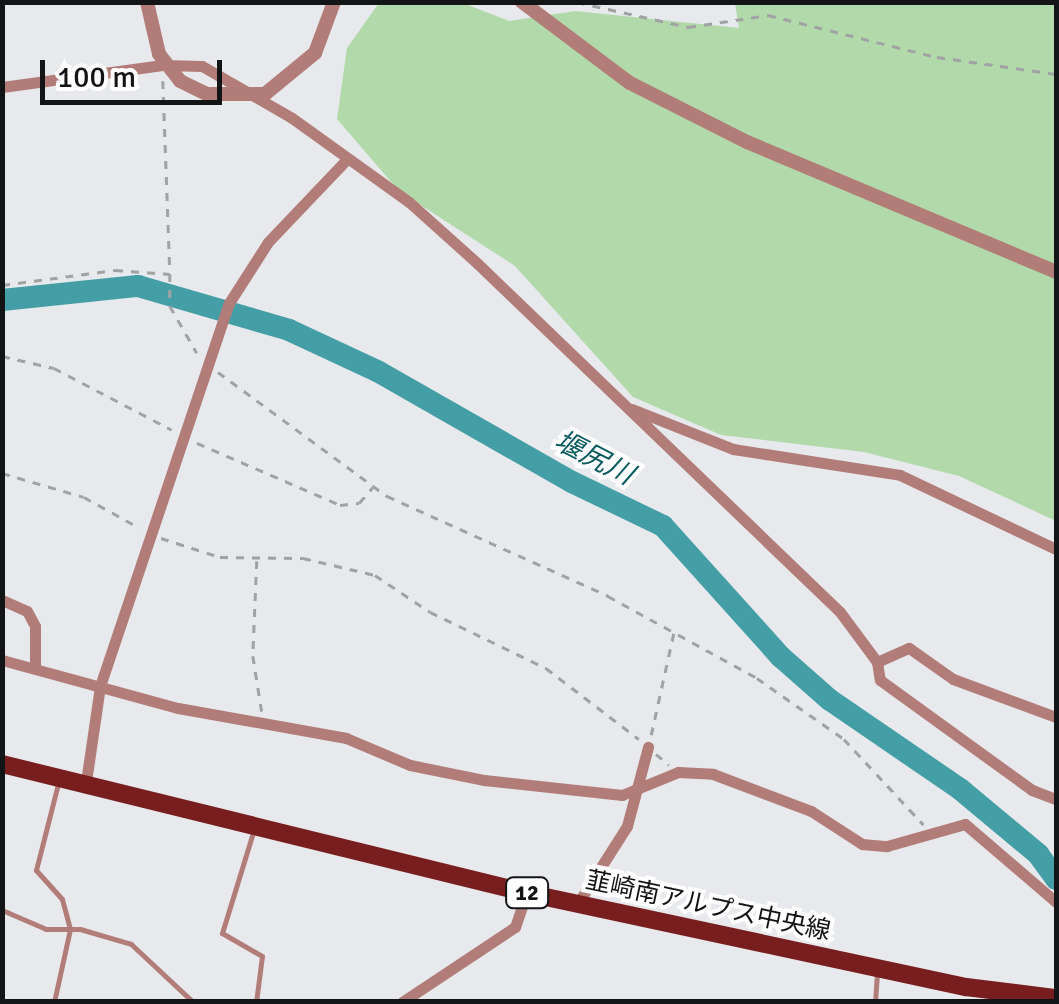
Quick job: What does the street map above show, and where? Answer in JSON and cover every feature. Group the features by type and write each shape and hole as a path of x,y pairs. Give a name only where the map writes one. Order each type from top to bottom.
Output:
{"main road":[{"name":"韮崎南アルプス中央線","path":"2,764 527,893 877,968 1056,998"}],"street":[{"path":"146,2 158,54 180,81 207,94 266,94 314,54 334,2"},
{"path":"522,2 630,84 746,142 1056,272"},
{"path":"2,87 162,65 202,66 347,158 423,214 840,612 876,662 880,680 1032,790 1056,799"},
{"path":"86,782 100,686 229,303 268,242 347,158"},
{"path":"614,399 733,449 900,476 1056,549"},
{"path":"2,600 26,612 36,626 35,668"},
{"path":"876,662 910,648 953,679 1056,717"},
{"path":"2,660 100,686 346,738 410,766 484,780 622,795 678,772 713,774 811,811 862,844 887,846 965,824 1056,902"},
{"path":"578,904 627,826 648,747"},
{"path":"402,1002 515,927 527,893"}],"lane":[{"path":"54,1002 70,929 62,899 36,870 60,776"},
{"path":"255,827 222,933 262,956 256,1002"},
{"path":"2,910 46,929 70,929 131,944 193,1002"},
{"path":"875,1002 877,968"}],"path":[{"path":"577,2 688,27 768,15 937,58 1056,74"},
{"path":"162,65 170,306 180,331 208,362 259,408 323,446 386,496 674,630 844,739 931,834"},
{"path":"2,285 115,270 170,274"},
{"path":"2,473 84,497 150,534 220,557 303,558 374,574 430,612 546,668 678,772"},
{"path":"258,559 253,656 264,722"},
{"path":"648,747 674,630"}],"green space":[{"path":"379,3 463,3 509,21 575,11 739,28 735,3 1056,3 1056,521 959,476 864,452 721,435 633,397 515,266 399,191 337,119 347,48"}],"waterway":[{"name":"堰尻川","path":"2,300 138,286 289,330 379,372 572,482 663,526 781,657 830,700 960,789 1038,854 1056,879"}]}
